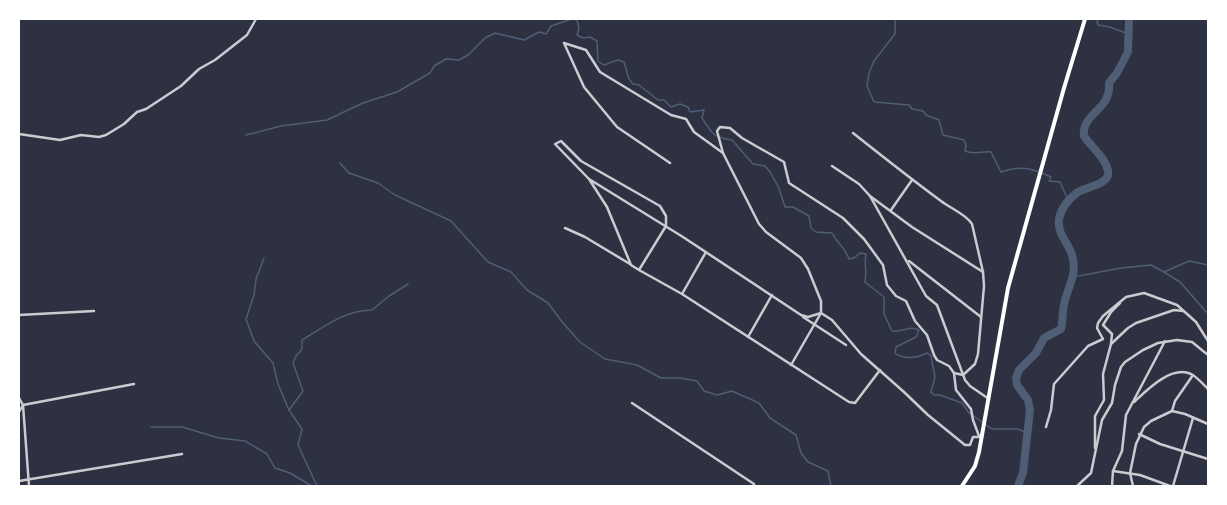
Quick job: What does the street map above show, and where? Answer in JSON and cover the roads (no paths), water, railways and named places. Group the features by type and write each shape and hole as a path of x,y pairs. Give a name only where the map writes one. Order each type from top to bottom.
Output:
{"main road":[{"path":"962,486 975,466 990,399 1008,288 1064,88 1085,19"}],"street":[{"path":"19,134 60,140 81,135 99,137 106,135 124,124 137,112 146,109 181,86 199,69 214,60 247,35 256,19"},
{"path":"670,163 617,127 584,87 564,43 586,50 600,72 671,115 686,119 694,132 723,153"},
{"path":"791,365 822,313 821,301 808,269 801,258 766,232 759,224 723,153 717,131 720,127 730,128 742,138 784,162 789,183 843,218 855,229 876,254 883,265 887,285 896,296 906,301 915,321 927,335 937,360 949,366 954,373 956,390 971,409 981,436 973,437 970,445 965,445 916,404 861,354 832,320 822,313"},
{"path":"853,134 958,214 968,218 974,231 983,272 980,342 975,364 963,375"},
{"path":"631,264 607,207 589,179 555,144 561,141 581,161 660,206 666,216 666,226 640,270"},
{"path":"832,166 859,184 870,196 926,296 937,305 963,375 970,386 981,391 990,399"},
{"path":"589,179 666,226 846,345"},
{"path":"891,210 912,180"},
{"path":"870,196 891,210 912,227 983,272"},
{"path":"565,228 585,237 682,294 852,403 858,400 880,370"},
{"path":"682,294 706,252"},
{"path":"907,260 981,318"},
{"path":"1046,427 1051,410 1054,384 1088,346 1103,339 1097,328 1098,323 1115,305 1126,297 1149,293 1177,305 1196,322 1208,341"},
{"path":"748,337 772,296"},
{"path":"1096,454 1095,416 1104,400 1103,374 1111,344 1112,334 1103,325 1111,312 1126,297"},
{"path":"1111,344 1128,328 1136,324 1174,310 1184,311"},
{"path":"19,315 94,311"},
{"path":"801,315 808,317 822,313"},
{"path":"1078,486 1091,473 1102,420 1112,403 1115,385 1121,367 1129,358 1143,350 1166,341 1177,340 1192,342 1208,355"},
{"path":"1112,486 1113,471 1122,451 1124,424 1131,405 1166,341"},
{"path":"1131,405 1159,381 1179,372 1193,375 1208,388"},
{"path":"954,373 963,375"},
{"path":"1172,411 1175,401 1193,375"},
{"path":"19,412 23,406 134,384"},
{"path":"19,398 23,406 29,486"},
{"path":"632,403 754,484 754,486"},
{"path":"1133,486 1130,473 1136,444 1139,434 1151,421 1172,411 1193,417 1208,424"},
{"path":"1113,471 1140,475 1172,486 1193,417"},
{"path":"1139,434 1160,444 1208,458"},
{"path":"19,481 182,454"}],"waterway":[{"path":"246,135 281,126 327,120 363,103 397,92 430,73 434,66 446,59 459,60 468,55 485,38 495,33 524,40 539,32 546,34 551,26 572,19 577,20 579,28 577,35 583,38 590,37 597,41 598,61 604,65 618,60 624,62 629,79 633,84 639,85 658,100 664,100 671,107 680,104 688,107 690,112 704,110 702,118 714,134 720,138 732,140 753,164 765,166 778,186 785,207 793,207 809,216 811,228 816,232 832,233 849,259 854,258 860,253 866,254 865,282 884,297 884,314 892,331 912,328 919,330 916,337 896,347 895,353 902,357 915,357 927,353 931,356 935,377 931,392 934,395 940,395 962,403 969,413 992,429 1017,429 1028,433"},
{"path":"895,19 895,34 874,61 869,73 867,86 874,102 909,105 912,109 923,111 926,115 939,120 943,135 964,140 966,145 965,151 972,153 991,152 1001,172 1026,168 1038,171 1051,177 1049,181 1060,182 1069,202"},
{"path":"1101,19 1097,20 1098,25 1110,27 1128,34"},
{"path":"1018,486 1023,473 1030,410 1028,400 1017,385 1016,378 1019,370 1036,353 1044,338 1061,329 1064,304 1074,270 1074,263 1070,250 1063,238 1059,219 1064,207 1075,194 1102,182 1108,175 1107,166 1084,136 1084,128 1091,116 1102,106 1109,92 1109,83 1117,73 1128,52 1129,19"},
{"path":"340,163 349,173 378,183 395,195 451,221 488,262 511,272 527,290 548,303 580,342 605,359 637,365 661,378 680,378 697,381 704,391 717,395 732,391 759,403 770,418 796,435 801,453 808,462 828,471 831,486"},
{"path":"264,258 256,279 254,295 246,319 254,341 273,363 278,384 289,410 302,429 298,445 317,486"},
{"path":"1073,277 1121,268 1151,265 1164,272 1189,261 1208,265"},
{"path":"1164,272 1180,282 1208,314"},
{"path":"289,410 303,391 293,363 296,356 302,349 302,340 344,316 372,310 389,296 408,284"},
{"path":"151,427 182,427 219,438 245,441 267,454 275,468 290,473 312,486"}]}
